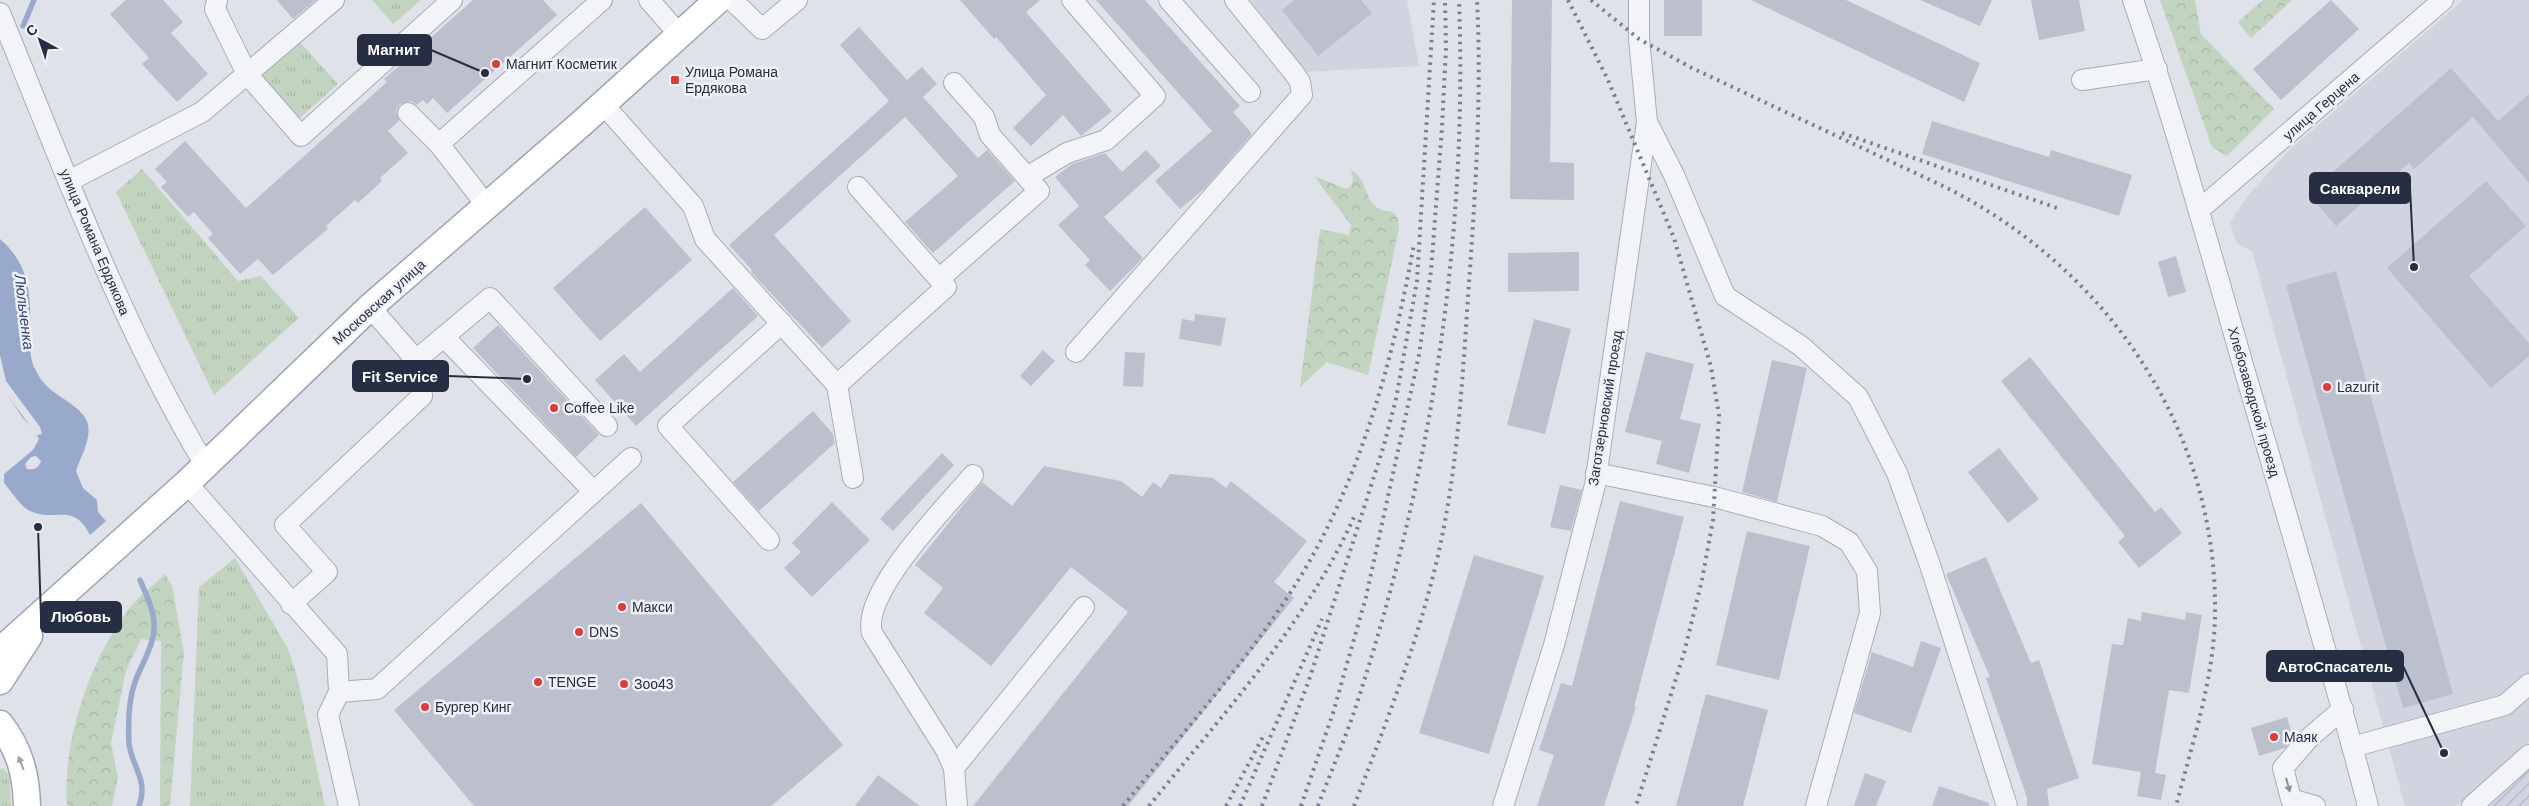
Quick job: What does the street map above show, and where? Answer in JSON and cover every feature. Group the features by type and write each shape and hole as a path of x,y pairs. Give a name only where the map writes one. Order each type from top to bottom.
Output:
{"main road":[{"name":"Московская улица","path":"0,651 187,483 370,307 603,104 678,33 718,0"},
{"name":"Московская улица","path":"0,681 46,610"},
{"path":"0,724 22,763 26,778 27,806"}],"street":[{"path":"217,0 215,9 246,74 302,136 452,0"},
{"path":"69,181 202,112 334,0"},
{"path":"438,144 602,0"},
{"path":"649,0 678,33"},
{"path":"732,0 762,29 797,0"},
{"path":"1027,177 1067,153 1106,140 1155,96 1072,0"},
{"path":"1169,0 1250,92"},
{"path":"1076,352 1302,96 1300,82 1294,73 1235,0"},
{"name":"Заготзерновский проезд","path":"1502,806 1554,645 1596,473 1648,122 1639,39 1639,0"},
{"name":"Хлебозаводской проезд","path":"2133,0 2157,69 2199,210 2343,709 2367,806"},
{"name":"улица Герцена","path":"2199,210 2443,0"},
{"name":"улица Романа Ердякова","path":"0,13 117,297 183,428 206,465"},
{"path":"2082,80 2157,69"},
{"path":"939,279 1039,191 990,135 984,116 954,83"},
{"path":"603,104 692,206 705,239 837,385 853,478"},
{"path":"408,113 438,144 487,206"},
{"path":"1648,122 1674,175 1725,296 1801,346 1858,397 1897,473 1930,565 2007,806"},
{"path":"837,385 946,287 858,187"},
{"path":"416,360 490,298 607,426"},
{"path":"291,604 327,572 285,525 422,396 416,360 370,307"},
{"path":"769,540 668,426 782,323"},
{"path":"444,336 594,492"},
{"path":"339,692 377,688 632,458"},
{"path":"1596,473 1714,497 1822,526 1849,542 1867,572 1870,613 1816,806"},
{"path":"957,806 954,768 946,750 872,633 870,616 878,597 896,567 973,475"},
{"path":"187,483 291,604 338,654 339,692 328,715 349,806"},
{"path":"954,768 1084,607"},
{"path":"2352,747 2505,705 2529,684"},
{"path":"2315,806 2291,799 2283,768 2309,738 2343,709"},
{"path":"2472,806 2529,755"}],"shaded area":[{"path":"1250,0 1407,0 1419,66 1305,72"},
{"path":"2463,0 2529,0 2529,742 2457,806 2405,806 2252,251 2237,244 2230,222 2246,198 2287,152"},
{"path":"2529,768 2529,806 2486,806"}],"green space":[{"path":"372,0 421,0 393,24"},
{"path":"2160,0 2195,0 2201,34 2274,109 2227,156 2212,147"},
{"path":"2263,0 2292,0 2251,38 2238,22"},
{"path":"298,40 338,84 294,123 255,79"},
{"path":"142,169 238,281 261,276 299,318 214,395 116,192"},
{"path":"1351,170 1362,181 1373,204 1377,208 1393,212 1396,215 1399,228 1368,375 1327,362 1300,387 1320,229 1349,235 1351,225 1314,176 1346,189 1351,186 1353,179"},
{"path":"235,558 288,649 297,676 325,806 190,806 199,587"},
{"path":"165,574 172,586 184,652 170,806 160,806 161,641 141,639 126,671 111,743 118,777 112,806 67,806 69,756 81,704 90,679 101,654 127,611 140,596"},
{"path":"3,768 9,775 11,806 0,806 0,769"}],"water":[{"path":"0,239 17,259 29,291 30,344 34,367 44,383 81,412 88,424 87,442 76,471 83,488 97,500 98,512 106,521 90,535 84,525 70,516 39,514 30,511 4,483 4,474 33,450 39,439 0,383","holes":["36,456 41,461 38,467 32,469 27,469 25,464 31,457"]}],"pier":[{"path":"0,355 6,381 40,427 42,434 37,435 2,388 0,383"}],"building":[{"path":"126,0 163,0 183,22 171,33 208,74 177,102 142,64 149,58 110,14"},
{"path":"277,0 316,0 293,19"},
{"path":"473,0 543,0 557,15 447,113 433,98 427,104 423,100 417,105 411,101 400,104 396,110 399,121 388,131 408,153 380,178 382,181 358,203 355,200 326,226 328,229 273,275 258,259 240,274 208,238 213,234 194,212 188,217 161,187 167,182 155,169 185,141 246,208 387,82 384,79"},
{"path":"960,0 1040,0 1026,12 1112,111 1081,136 1063,115 1031,146 1013,128 1046,95 996,37 994,39"},
{"path":"1096,0 1145,0 1240,106 1233,112 1252,134 1205,188 1180,209 1155,181 1212,131"},
{"path":"1294,0 1361,0 1372,13 1318,56 1282,10"},
{"path":"1512,0 1552,0 1550,162 1574,163 1574,200 1510,199"},
{"path":"1664,0 1702,0 1702,36 1664,36"},
{"path":"1751,0 1846,0 1980,63 1964,102"},
{"path":"1920,0 1992,0 1980,26"},
{"path":"2031,0 2079,0 2085,31 2039,40"},
{"path":"2331,0 2359,29 2281,100 2253,69"},
{"path":"859,27 907,80 922,67 937,84 923,97 978,158 987,150 1015,181 933,253 905,222 958,176 905,117 774,235 851,321 822,348 751,272 752,270 729,245 889,101 840,45"},
{"path":"2451,68 2498,121 2529,94 2529,183 2473,117 2414,169 2409,163 2336,226 2308,194"},
{"path":"1932,121 2049,157 2051,150 2132,175 2119,216 1922,154"},
{"path":"1146,150 1161,166 1104,217 1143,258 1110,291 1085,265 1090,260 1058,225 1079,206 1055,177 1072,164 1105,153 1122,172"},
{"path":"2486,181 2526,226 2469,276 2529,343 2529,356 2491,388 2387,268"},
{"path":"645,207 692,260 600,341 553,288"},
{"path":"1579,252 1579,291 1508,292 1508,253"},
{"path":"2176,256 2186,292 2168,297 2158,262"},
{"path":"2336,271 2453,694 2403,708 2286,285"},
{"path":"733,288 758,316 636,426 595,380 624,354 640,372"},
{"path":"1195,314 1226,318 1221,346 1179,339 1182,319 1194,321"},
{"path":"1534,319 1571,329 1545,434 1507,425"},
{"path":"498,325 599,435 576,457 473,348"},
{"path":"1043,350 1055,361 1031,386 1020,376"},
{"path":"1125,352 1145,353 1143,387 1123,386"},
{"path":"1646,352 1694,364 1680,419 1701,424 1689,473 1656,464 1662,441 1625,432"},
{"path":"2030,357 2155,512 2161,507 2182,533 2139,568 2118,542 2125,536 2001,381"},
{"path":"1772,360 1807,368 1777,502 1742,492"},
{"path":"813,411 833,434 835,443 759,511 733,482"},
{"path":"1999,448 2039,499 2008,523 1968,472"},
{"path":"942,453 954,465 893,531 880,519"},
{"path":"1044,466 1121,481 1142,497 1153,482 1161,488 1170,474 1213,478 1226,488 1231,481 1307,541 1274,582 1294,598 1128,806 973,806 1128,612 1071,567 991,666 924,613 943,588 915,565 972,494 982,482 1012,506"},
{"path":"1560,485 1582,490 1571,531 1550,527"},
{"path":"1620,501 1684,517 1634,707 1636,707 1604,806 1537,806 1554,755 1539,750 1561,683 1572,686"},
{"path":"832,502 870,540 812,597 784,568 801,552 792,543"},
{"name":"Макси","path":"641,503 843,745 771,806 474,806 394,710"},
{"path":"1747,531 1810,546 1779,680 1716,665"},
{"path":"1474,555 1544,576 1489,754 1419,733"},
{"path":"1986,557 2031,663 2039,660 2079,778 2047,789 2049,806 2027,806 2027,798 1986,678 1990,677 1946,574"},
{"path":"2142,612 2185,620 2186,612 2202,615 2189,693 2169,690 2155,773 2166,775 2161,800 2137,796 2141,772 2092,764 2112,644 2123,645 2128,618 2141,621"},
{"path":"1921,641 1941,648 1911,733 1854,713 1872,652 1913,667"},
{"path":"1706,694 1768,710 1743,806 1676,806"},
{"path":"2287,717 2293,738 2285,748 2259,756 2251,728"},
{"path":"1865,773 1886,781 1876,806 1854,806"},
{"path":"878,775 920,806 855,806"},
{"path":"1939,786 1989,803 1989,806 1932,806"}],"waterway":[{"name":"Люльченка","path":"23,26 34,0"},
{"name":"Люльченка","path":"139,806 142,788 141,780 130,751 129,712 133,689 150,648 154,627 152,609 140,580"}],"railway":[{"path":"1262,806 1309,680 1384,445 1396,399 1417,281 1434,0"},
{"path":"1301,806 1333,713 1366,597 1419,355 1431,271 1442,127 1446,48 1445,0"},
{"path":"1318,806 1351,721 1381,623 1404,536 1423,448 1439,359 1450,270 1457,180 1460,90 1459,0"},
{"path":"1354,806 1419,626 1436,564 1449,498 1461,398 1471,260 1479,74 1477,0"},
{"path":"1568,0 1608,80 1674,238 1711,367 1719,415 1713,520 1702,580 1684,653 1636,806"},
{"path":"1591,0 1639,39 1692,68 1943,186 2002,220 2056,262 2103,309 2142,363 2174,421 2197,483 2211,549 2215,618 2210,666 2201,713 2176,806"},
{"path":"1842,133 2060,209"},
{"path":"1123,806 1215,695 1259,638 1299,579 1321,540 1340,500 1372,417 1396,331 1414,244"},
{"path":"1149,806 1234,702 1288,631 1313,594 1355,515"},
{"path":"1240,806 1322,619"},
{"path":"1226,806 1265,733"}],"place":[{"name":"Магнит Косметик","path":"496,64"},
{"name":"Магнит","path":"485,73"},
{"name":"Улица Романа Ердякова","path":"675,80"},
{"name":"Сакварели","path":"2414,267"},
{"name":"Fit Service","path":"527,379"},
{"name":"Lazurit","path":"2327,387"},
{"name":"Coffee Like","path":"554,408"},
{"name":"Любовь","path":"38,527"},
{"name":"Макси","path":"622,607"},
{"name":"DNS","path":"579,632"},
{"name":"TENGE","path":"538,682"},
{"name":"Зоо43","path":"624,684"},
{"name":"Бургер Кинг","path":"425,707"},
{"name":"Маяк","path":"2274,737"},
{"name":"АвтоСпасатель","path":"2444,753"}]}
